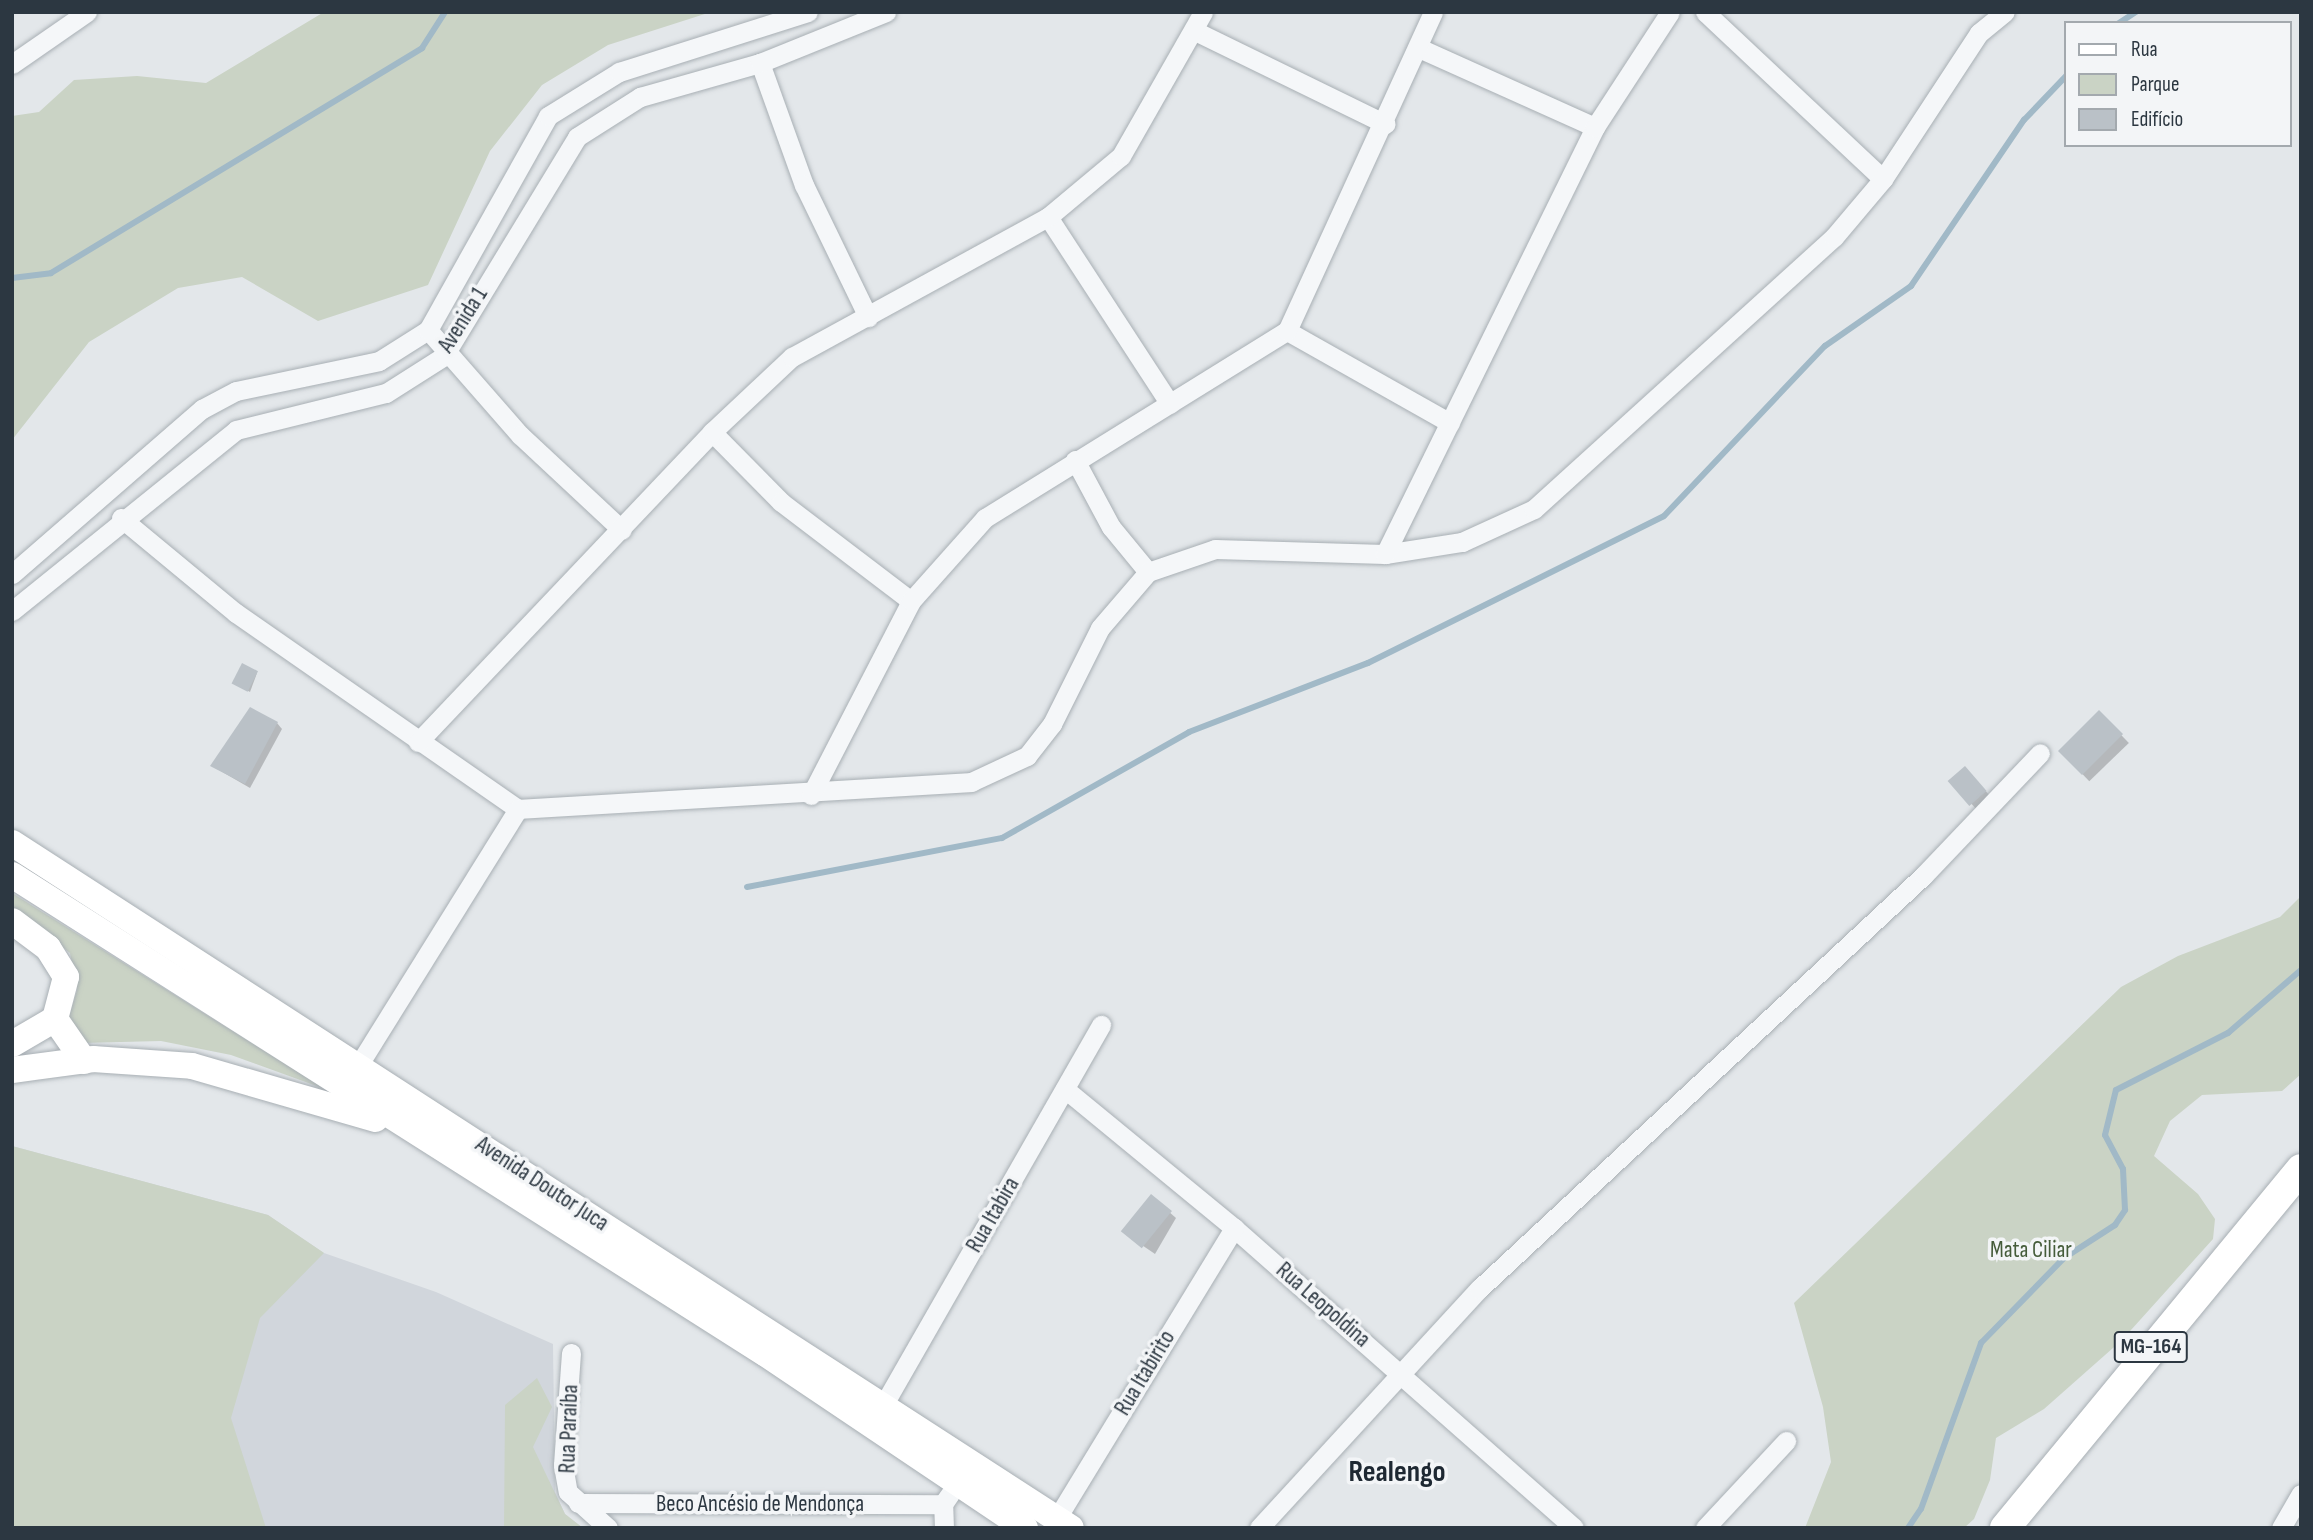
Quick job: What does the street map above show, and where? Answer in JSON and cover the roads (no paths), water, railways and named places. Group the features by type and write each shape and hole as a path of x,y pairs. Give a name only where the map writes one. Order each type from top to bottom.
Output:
{"main road":[{"name":"Avenida Doutor Juca","path":"12,843 884,1404 965,1472 1025,1528"},
{"name":"Avenida Doutor Juca","path":"12,875 420,1135 965,1472 1064,1523"},
{"path":"12,921 59,960 65,995 55,1019 12,1044"},
{"path":"55,1019 84,1060"},
{"path":"12,1070 84,1060 192,1066 254,1079 420,1135"},
{"name":"MG-164","path":"2005,1528 2301,1168"}],"street":[{"name":"Avenida 1","path":"12,574 202,409 236,391 379,361 428,330 548,116 619,72 808,12"},
{"name":"Avenida 1","path":"12,611 121,518 236,429 386,393 444,356 576,137 640,97 760,63 886,12"},
{"path":"418,742 622,530 712,432 792,357 1048,217 1121,156 1195,31 1203,12"},
{"path":"811,794 911,601 985,518 1287,331 1386,124 1433,12"},
{"path":"1385,554 1595,127 1670,12"},
{"path":"1705,12 1883,179"},
{"path":"121,518 236,613 418,742 518,808 811,794 971,782 1027,756 1052,724 1100,628 1148,572 1215,549 1385,554 1462,542 1534,509 1834,237 1883,179 1979,33 2005,12"},
{"path":"12,64 76,16"},
{"path":"1195,31 1386,124"},
{"path":"1419,48 1595,127"},
{"path":"760,63 804,185 868,317"},
{"path":"1048,217 1170,404"},
{"path":"428,330 444,356 622,530"},
{"path":"1287,331 1450,423"},
{"path":"712,432 781,502 911,601"},
{"path":"1075,460 1111,527 1148,572"},
{"path":"1259,1528 1399,1371 1924,875 2040,753"},
{"path":"358,1066 518,808"},
{"name":"Rua Itabira","path":"884,1404 1101,1025"},
{"name":"Rua Leopoldina","path":"1065,1089 1234,1228 1574,1528"},
{"name":"Rua Itabirito","path":"1064,1523 1234,1228"},
{"name":"Rua Paraíba","path":"571,1353 563,1465 568,1492 608,1528"},
{"path":"1705,1528 1786,1441"},
{"path":"944,1528 943,1504 965,1472"},
{"path":"2281,1528 2301,1494"},
{"name":"Beco Ancésio de Mendonça","path":"578,1503 943,1504"}],"waterway":[{"path":"12,278 51,273 422,48 445,12"},
{"path":"2122,21 2136,12"},
{"path":"747,887 1002,838 1189,732 1368,663 1664,516 1825,346 1911,286 2024,120 2064,78"},
{"path":"1908,1528 1921,1509 1981,1343 2064,1258 2115,1225 2125,1210 2123,1169 2105,1135 2116,1090 2228,1033 2301,970"}],"district":[{"name":"Realengo","path":"1397,1472"}],"park label":[{"name":"Mata Ciliar","path":"2031,1250"}]}
